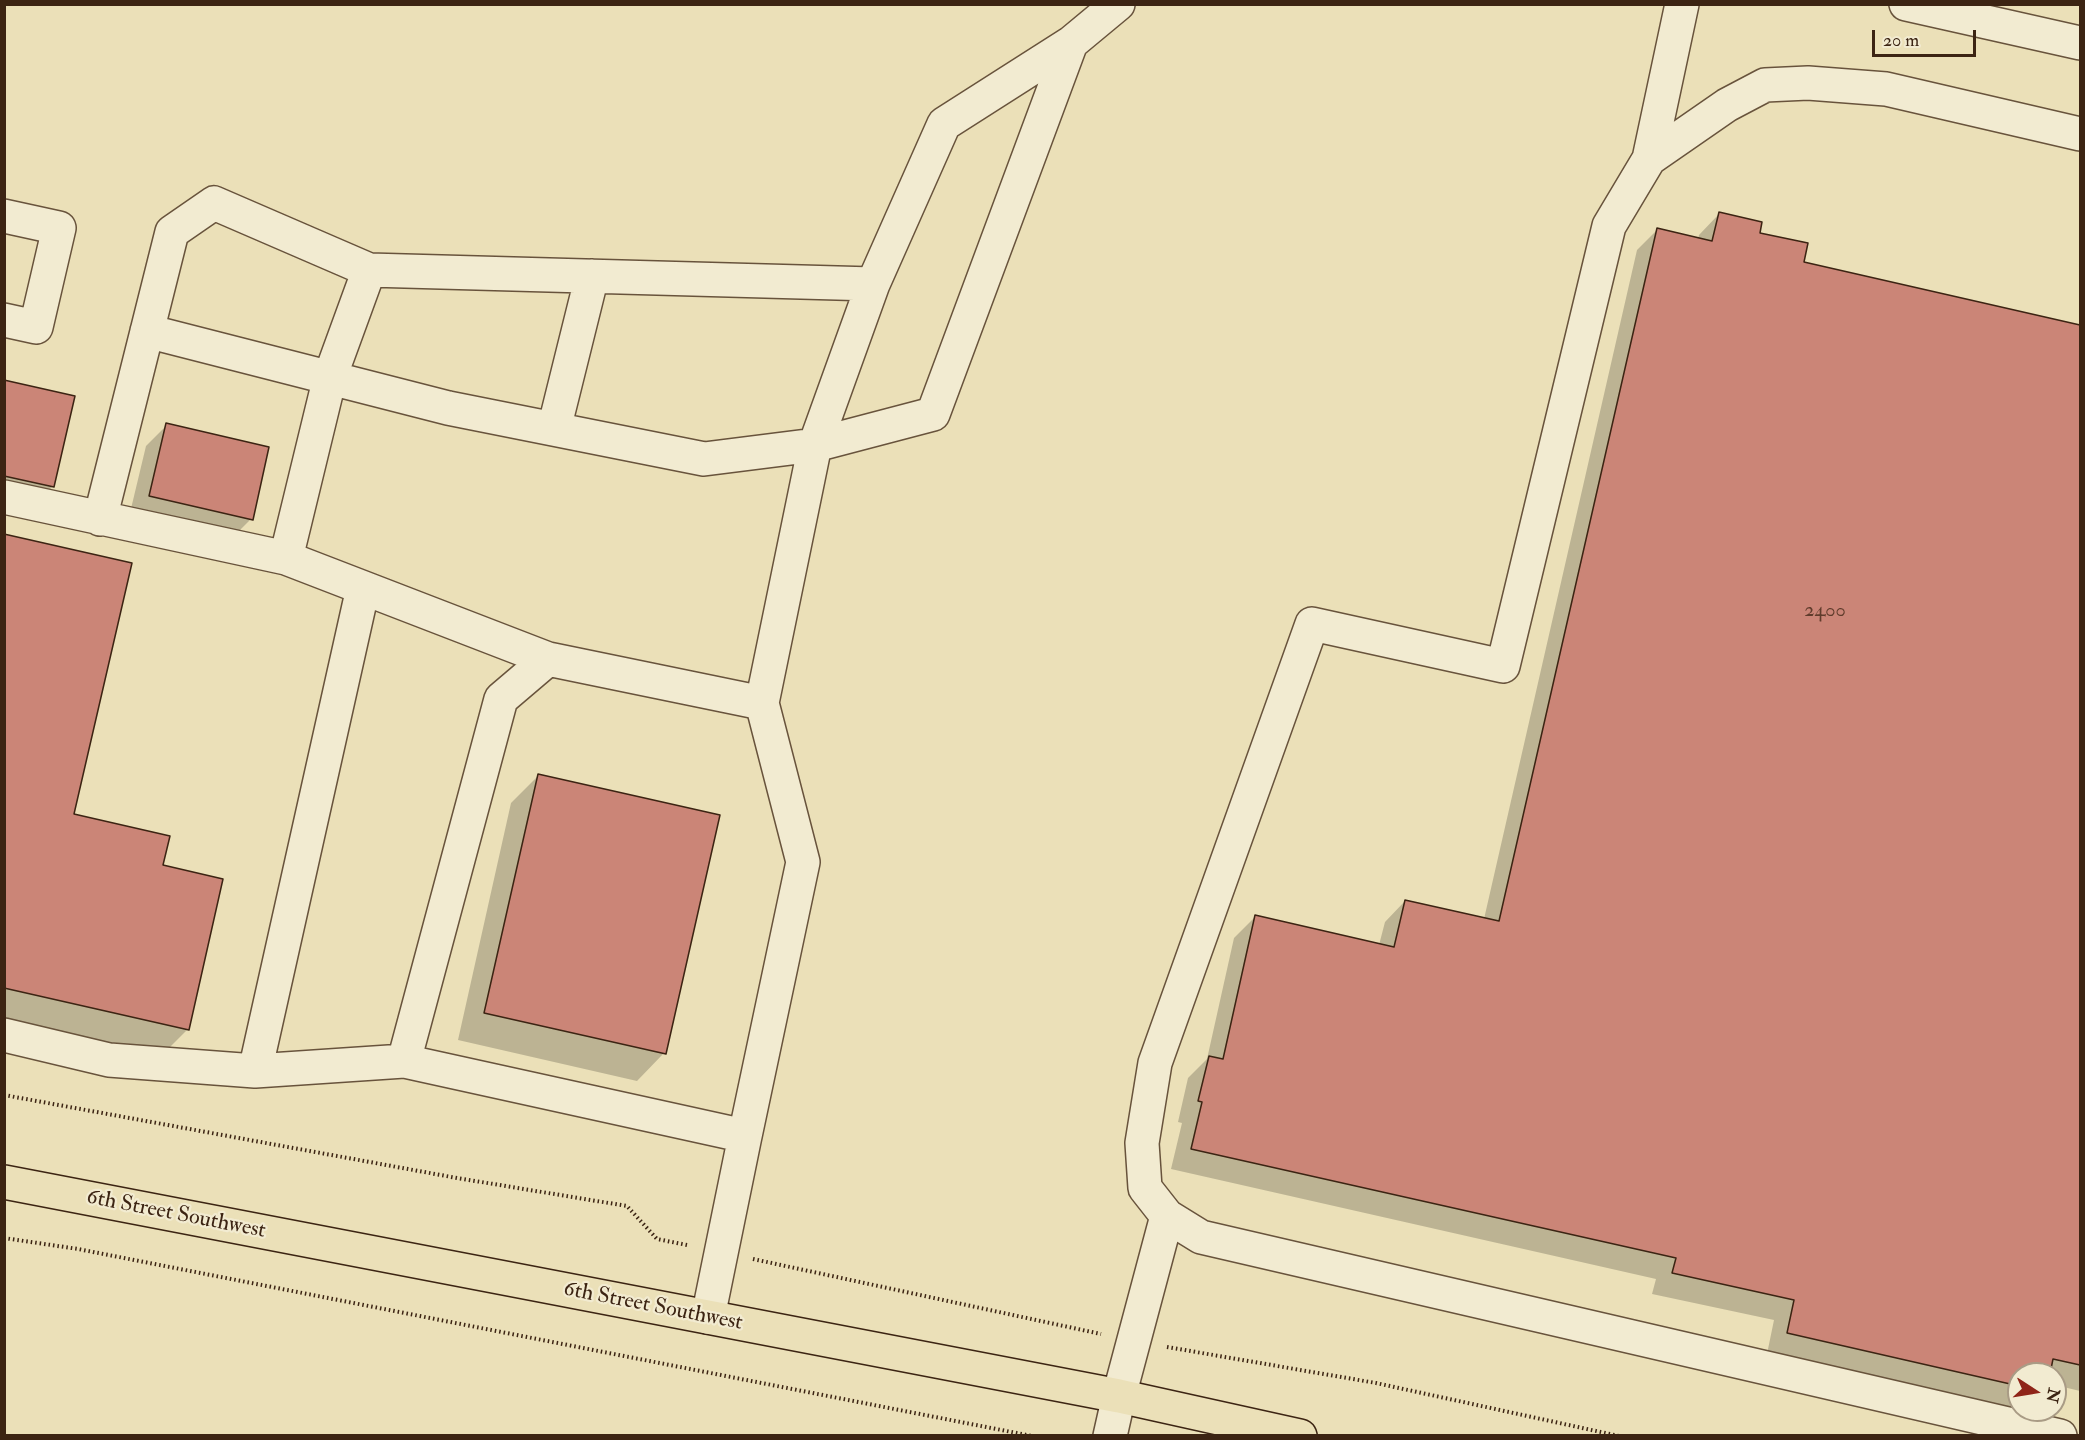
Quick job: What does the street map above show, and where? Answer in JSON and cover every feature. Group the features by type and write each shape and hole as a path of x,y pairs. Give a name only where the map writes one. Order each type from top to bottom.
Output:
{"main road":[{"name":"6th Street Southwest","path":"4,1182 1119,1396 1300,1436"}],"street":[{"path":"708,1317 803,862 762,703 814,445 873,284 944,124 1071,43 1118,4"},
{"path":"1682,4 1649,159 1609,226 1503,666 1312,624 1228,853 1155,1063 1142,1143 1144,1188 1167,1216 1201,1237 2060,1436"},
{"path":"1906,4 2080,43"},
{"path":"147,331 448,408 704,459 814,445 933,414 1071,43"},
{"path":"1649,159 1727,105 1766,85 1808,83 1886,89 2080,134"},
{"path":"100,519 172,232 214,203 369,270 873,284"},
{"path":"4,216 59,228 36,327 4,320"},
{"path":"285,558 330,377 369,270"},
{"path":"554,429 592,276"},
{"path":"4,497 285,558 548,659 762,703"},
{"path":"255,1071 363,588"},
{"path":"404,1061 501,699 548,659"},
{"path":"4,1035 109,1060 255,1071 404,1061 745,1136"},
{"path":"1110,1436 1167,1216"}],"path":[{"path":"4,1095 457,1178 627,1206 657,1239 1134,1341 1376,1383 1619,1436"},
{"path":"4,1238 78,1249 1032,1436"}],"building":[{"path":"1719,212 1762,222 1760,233 1808,243 1804,262 2080,325 2080,1365 2053,1359 2052,1362 2007,1362 2007,1383 1787,1333 1794,1300 1672,1273 1676,1258 1191,1149 1202,1102 1198,1101 1209,1056 1223,1059 1255,915 1394,947 1405,900 1499,921 1657,228 1712,241"},
{"path":"4,380 75,396 54,487 4,476"},
{"path":"166,423 269,447 253,520 149,496"},
{"path":"4,534 132,563 74,814 170,836 163,865 223,879 189,1030 4,988"},
{"path":"538,774 720,815 666,1054 484,1013"}]}
